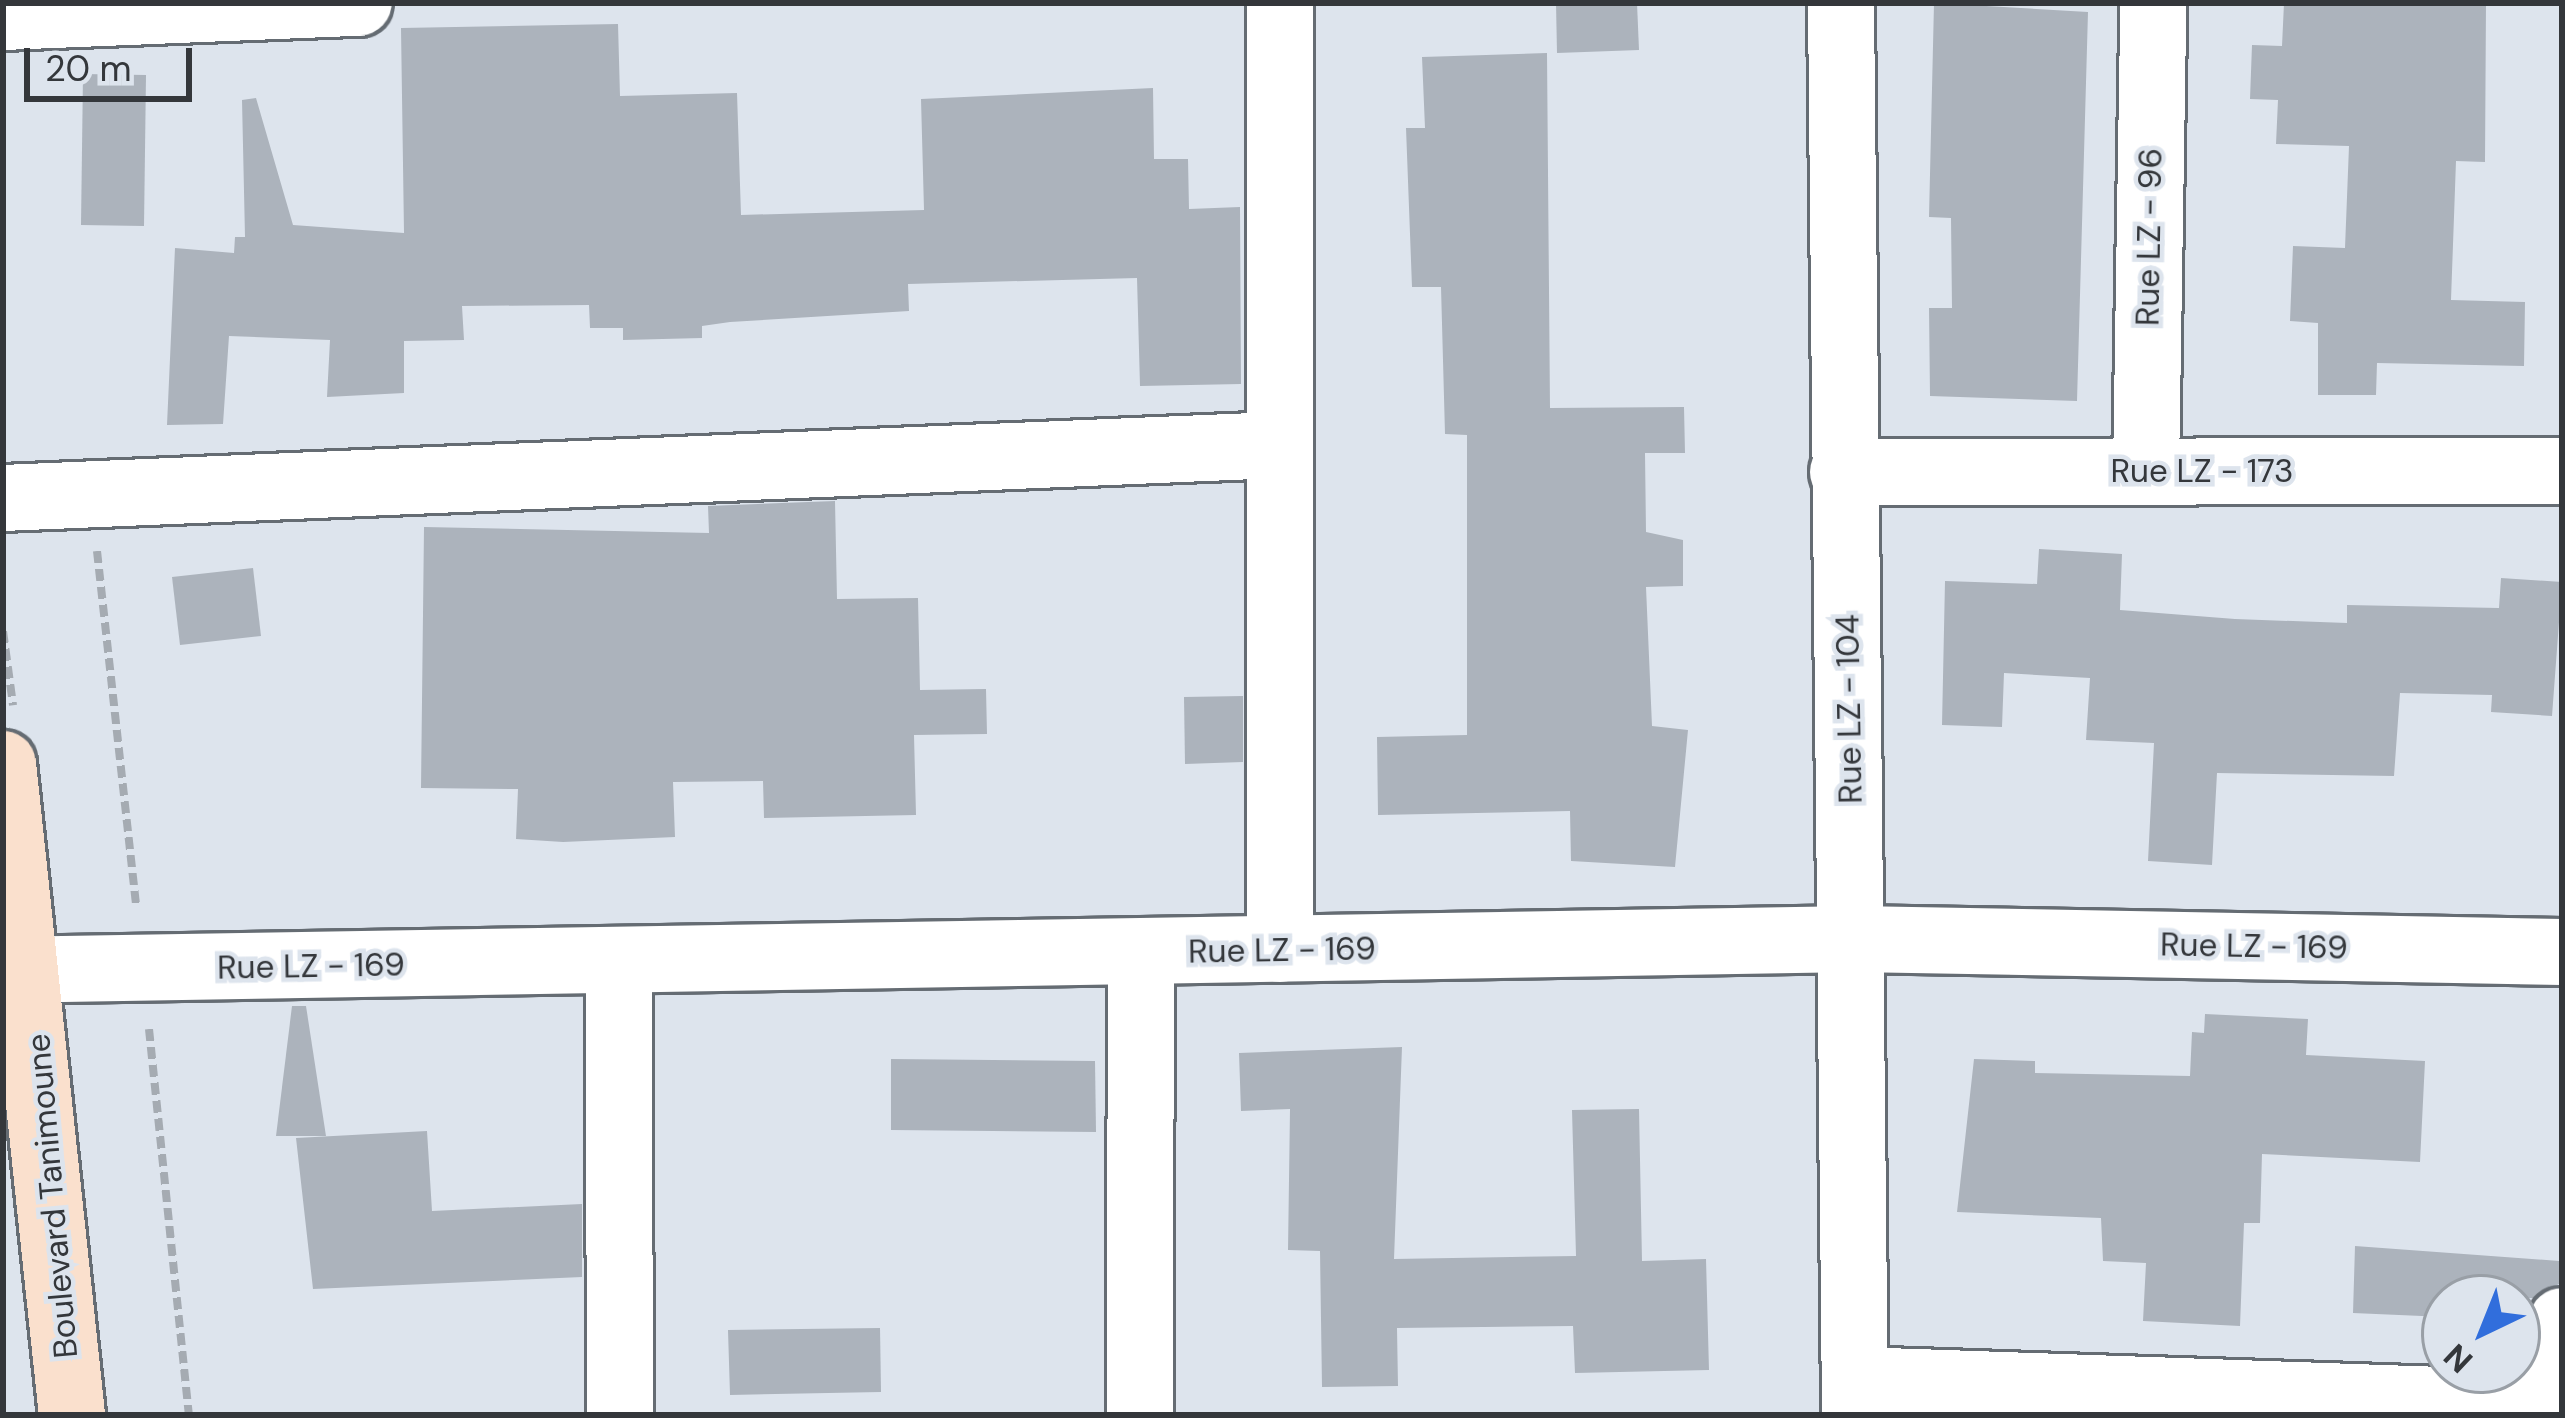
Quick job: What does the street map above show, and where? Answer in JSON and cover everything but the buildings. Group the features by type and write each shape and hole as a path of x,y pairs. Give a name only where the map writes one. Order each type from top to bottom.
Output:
{"main road":[{"name":"Boulevard Tanimoune","path":"3,764 17,971 72,1415"}],"street":[{"path":"3,17 359,3"},
{"path":"1280,3 1280,950"},
{"name":"Rue LZ - 104","path":"1840,3 1843,472 1855,939 1856,1397"},
{"name":"Rue LZ - 96","path":"2146,471 2152,3"},
{"path":"3,498 1279,445"},
{"name":"Rue LZ - 173","path":"1843,472 2562,471"},
{"name":"Rue LZ - 169","path":"17,971 1855,939 2562,952"},
{"path":"1140,1415 1141,953"},
{"path":"620,961 620,1415"},
{"path":"1856,1397 2557,1410 2562,1321"}]}
